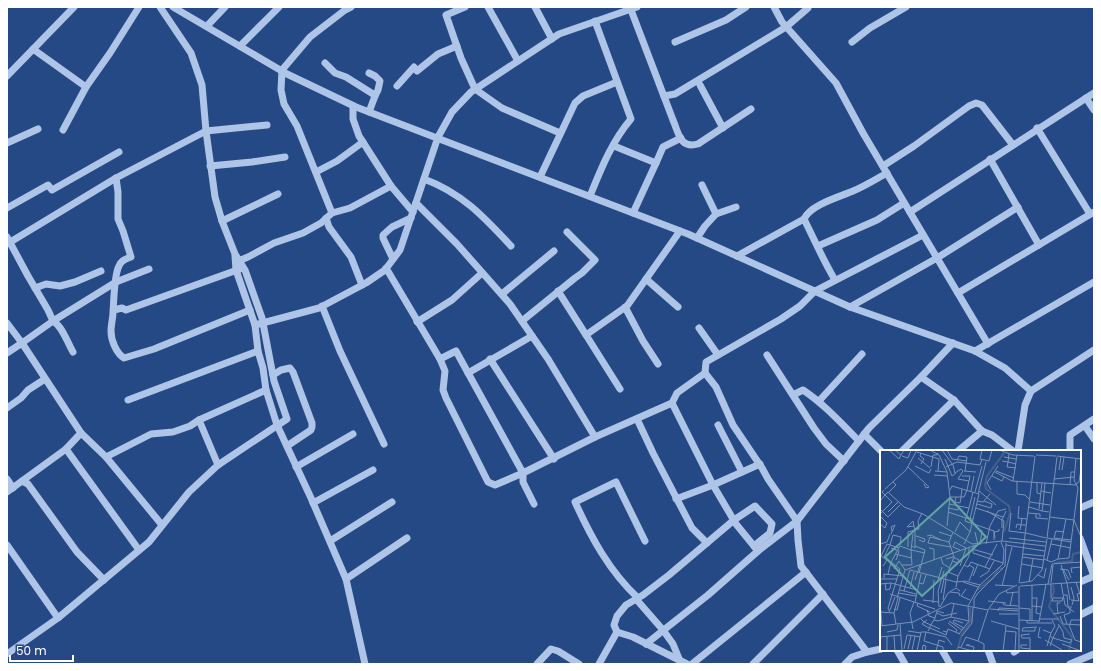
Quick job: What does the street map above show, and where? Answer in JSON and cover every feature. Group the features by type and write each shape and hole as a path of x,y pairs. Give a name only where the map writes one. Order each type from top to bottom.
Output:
{"street":[{"path":"7,76 74,7"},
{"path":"63,130 86,87 110,53 139,7"},
{"path":"160,7 191,53 202,84 210,166 215,197 222,221 240,269 250,310 259,324 258,351 263,368 266,390 277,425 346,579 365,664"},
{"path":"173,7 282,70 353,106 680,231 850,307 975,351 1005,368 1031,391"},
{"path":"206,26 225,7"},
{"path":"240,46 279,7"},
{"path":"332,213 296,126 284,104 281,90 282,70 310,37 351,7"},
{"path":"465,7 446,15 475,89 502,108 560,134"},
{"path":"488,7 518,61"},
{"path":"535,7 552,39"},
{"path":"675,42 726,20 746,7"},
{"path":"774,7 782,22 836,83 904,203 988,344"},
{"path":"852,42 870,28 906,7"},
{"path":"259,324 322,306 362,285 386,268 400,250 438,138 452,112 475,89 559,34 634,8 664,96 681,138 684,143 688,145 692,146 698,144 751,109"},
{"path":"664,96 675,94 786,26 808,8"},
{"path":"590,196 600,171 623,128 631,119 595,21"},
{"path":"397,86 414,67 417,71 438,54 457,46"},
{"path":"33,49 86,87"},
{"path":"325,63 335,73 346,77 374,96"},
{"path":"369,73 380,81 369,112"},
{"path":"540,177 575,103 583,96 618,82"},
{"path":"700,85 722,128"},
{"path":"910,212 1037,128 1094,93"},
{"path":"1086,98 1094,110"},
{"path":"883,166 914,146 969,106 976,103 982,105 1013,145"},
{"path":"353,106 353,119 359,136 391,186 412,215"},
{"path":"73,352 61,330 52,321 48,310 8,241 116,178 206,131 267,125"},
{"path":"958,293 1092,213 1037,128"},
{"path":"7,143 38,129"},
{"path":"634,213 663,147 681,138"},
{"path":"316,172 337,161 363,142"},
{"path":"614,146 656,163"},
{"path":"7,208 48,185 52,190 119,152"},
{"path":"210,166 285,157"},
{"path":"990,159 1039,245"},
{"path":"737,256 804,219 809,212 822,204 853,191 887,173"},
{"path":"116,178 118,219 131,257 122,261 117,268 111,332 116,351 119,355 124,358 154,349 250,310"},
{"path":"424,179 433,182 459,197 486,218 511,246"},
{"path":"702,185 716,214"},
{"path":"236,259 248,257 274,243 302,233 332,213 350,208 391,186"},
{"path":"222,221 278,194"},
{"path":"416,203 502,294 548,359 596,437"},
{"path":"818,246 877,220 904,203"},
{"path":"697,238 716,214 736,207"},
{"path":"850,307 937,258 1018,207"},
{"path":"393,259 383,235 392,227 412,215"},
{"path":"326,218 329,227 351,257 362,285"},
{"path":"804,219 834,280"},
{"path":"586,335 625,307 680,231"},
{"path":"522,321 582,273 595,260 567,232"},
{"path":"867,652 802,566 797,521 733,425 716,387 705,373 706,362 781,319 800,306 815,291 923,235"},
{"path":"502,294 554,251"},
{"path":"7,353 22,344 52,321 116,282 149,268"},
{"path":"386,268 440,359 445,371 443,390 446,398 488,482 495,485 554,459 596,437 672,403 677,393 705,373"},
{"path":"7,654 58,618 149,542 189,492 218,466 287,419 273,375 245,270 240,269 126,310 122,308 114,310"},
{"path":"35,288 46,284 60,286 75,282 101,271"},
{"path":"417,322 452,300 482,273"},
{"path":"646,279 678,307"},
{"path":"975,351 1094,282"},
{"path":"558,291 620,389"},
{"path":"322,306 340,350 384,444"},
{"path":"625,307 642,341 658,364"},
{"path":"7,323 81,433 106,457 162,525"},
{"path":"699,328 718,355"},
{"path":"468,373 532,336"},
{"path":"756,548 797,521 864,434 953,343"},
{"path":"1018,450 1025,405 1031,391 1094,350"},
{"path":"128,400 258,351"},
{"path":"440,359 456,351 522,473 523,482 534,504"},
{"path":"819,401 862,354"},
{"path":"767,356 826,444 844,461"},
{"path":"490,360 554,459"},
{"path":"273,375 281,370 290,368 293,372 312,423 311,430 287,446"},
{"path":"921,377 954,400 982,431 992,435 1012,450"},
{"path":"7,408 21,398 28,390 45,379"},
{"path":"106,457 152,434 172,432 190,426 199,420 266,390"},
{"path":"793,395 803,390 819,401 859,441"},
{"path":"903,450 954,400"},
{"path":"672,403 713,485 734,520 756,548"},
{"path":"637,419 676,499 692,528 707,543"},
{"path":"1070,450 1070,435 1094,419"},
{"path":"199,420 218,466"},
{"path":"718,425 742,472"},
{"path":"1085,426 1094,439"},
{"path":"959,450 982,431"},
{"path":"7,479 10,490 66,449 81,433"},
{"path":"296,467 353,434"},
{"path":"864,434 880,451"},
{"path":"66,449 139,550"},
{"path":"676,499 713,485 760,464"},
{"path":"313,503 372,470"},
{"path":"22,482 28,484 77,552 104,580"},
{"path":"645,541 616,482 575,502 603,557 617,576 664,630 683,663"},
{"path":"330,541 392,502"},
{"path":"1081,508 1094,502"},
{"path":"646,644 708,595 770,533 772,524 755,506 734,520 669,575 637,599 626,605 617,616 614,625 617,632 633,637 646,644 683,663"},
{"path":"346,579 407,538"},
{"path":"1081,541 1094,576 1081,582"},
{"path":"7,545 58,618"},
{"path":"692,664 806,572"},
{"path":"753,664 823,594"},
{"path":"1081,614 1094,608"},
{"path":"599,664 617,632"},
{"path":"537,664 551,649 558,651 579,664"},
{"path":"845,664 852,657 880,649"},
{"path":"898,651 905,664"},
{"path":"943,651 950,664"},
{"path":"988,651 993,664"},
{"path":"1070,664 1094,654"}]}
